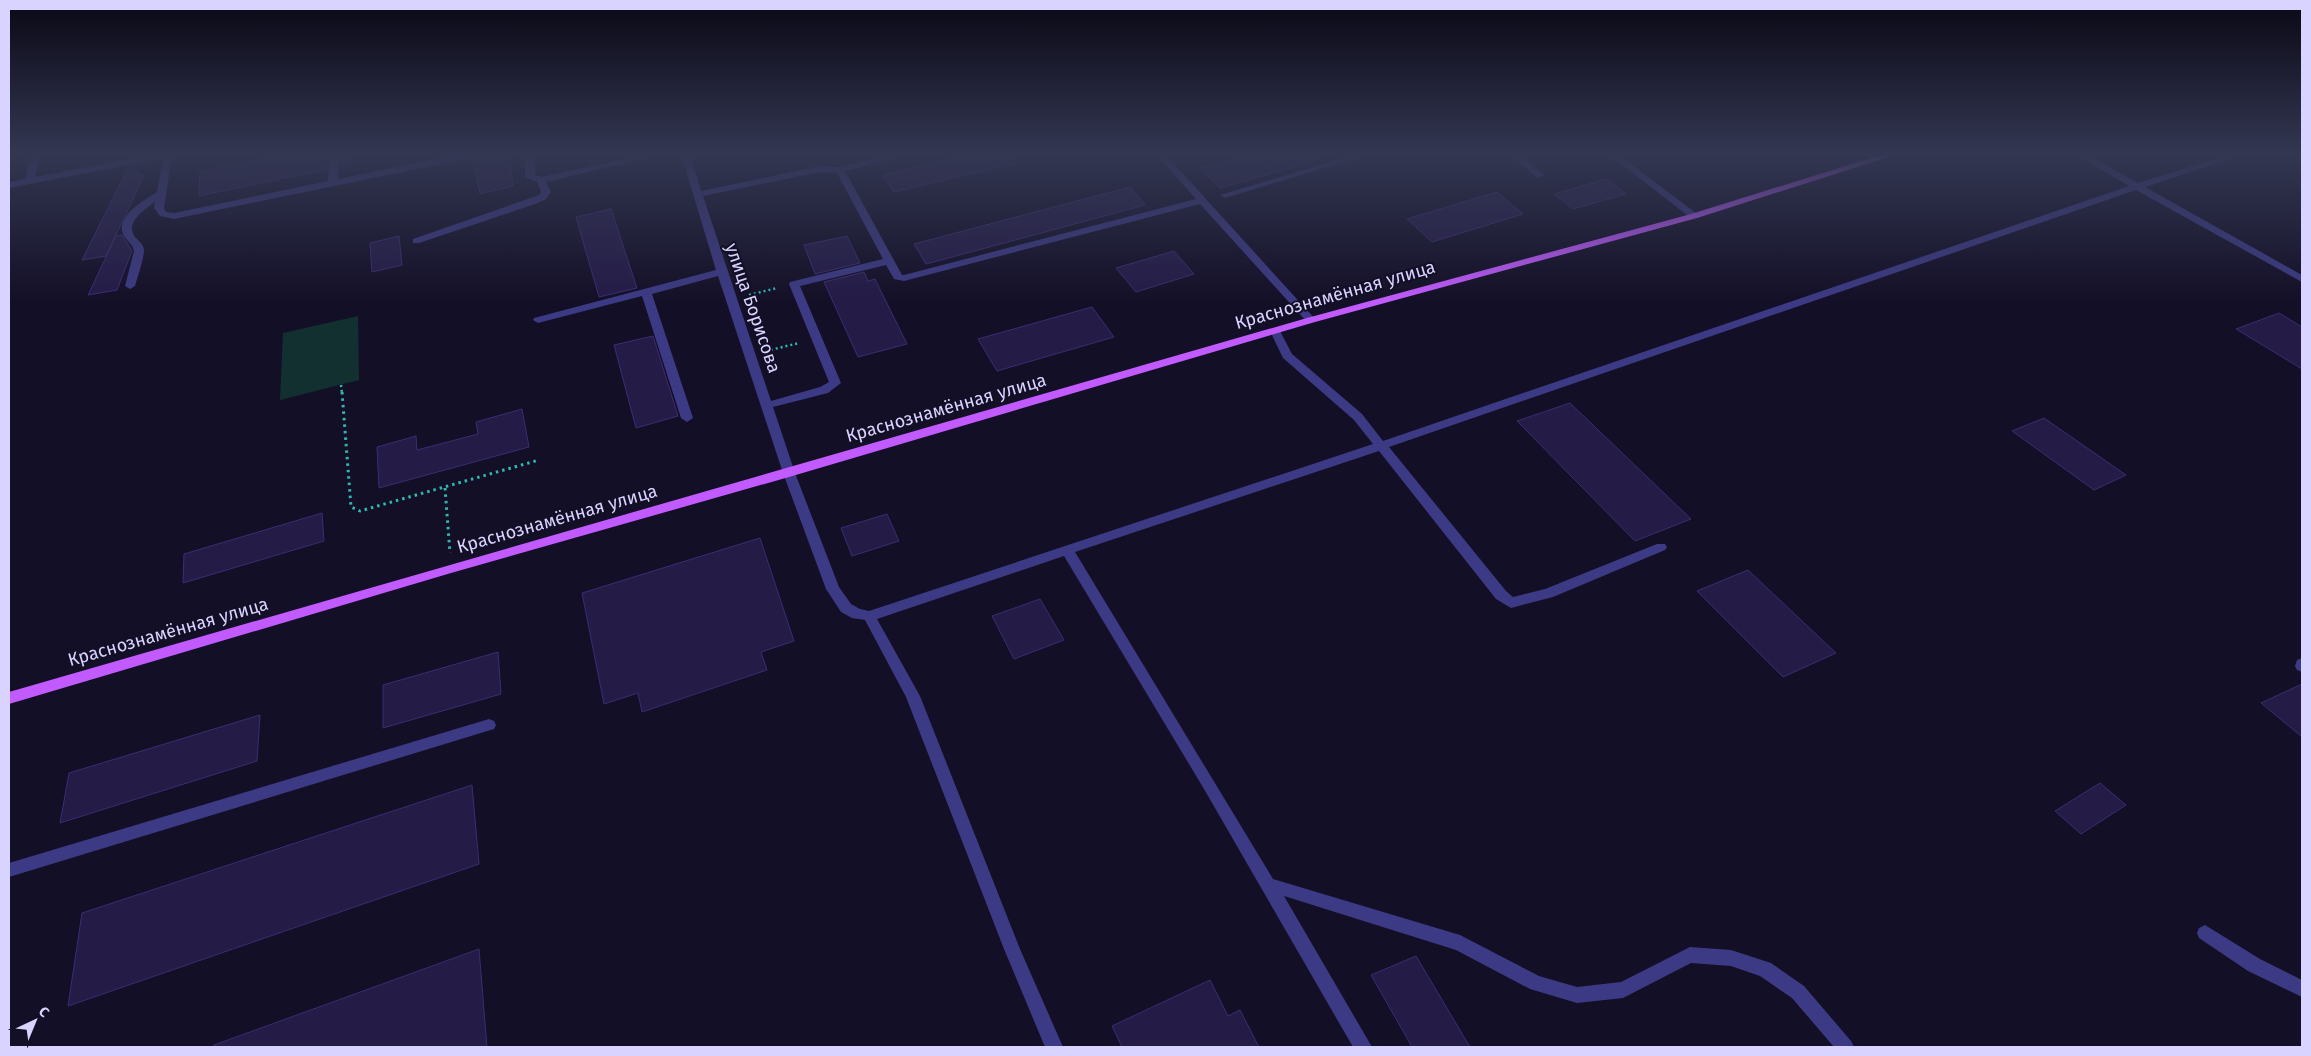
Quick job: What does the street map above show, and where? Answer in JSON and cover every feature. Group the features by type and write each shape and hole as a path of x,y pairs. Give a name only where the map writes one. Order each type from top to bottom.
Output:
{"main road":[{"name":"Краснознамённая улица","path":"9,698 451,568 789,473 1311,320 1735,203"}],"street":[{"path":"130,286 139,251 138,245 131,240 127,232 128,225 131,218 146,203"},
{"path":"161,203 160,211 174,216 237,203"},
{"path":"416,241 528,203"},
{"name":"улица Борисова","path":"701,203 789,473 833,589 846,608 857,614 869,616"},
{"path":"858,203 898,277 904,278 1188,203"},
{"path":"1203,203 1311,320"},
{"path":"1677,203 1694,216"},
{"path":"1054,1047 1012,949 913,696 869,616 1380,446 2088,203"},
{"path":"2165,203 2302,279"},
{"path":"768,405 824,390 835,383 818,338 794,284 889,261"},
{"path":"538,320 722,272"},
{"path":"646,292 687,418"},
{"path":"1275,331 1287,356 1298,368 1358,417 1501,595 1511,603 1548,594 1661,547"},
{"path":"1068,551 1363,1047"},
{"path":"9,870 489,724"},
{"path":"1267,884 1460,943 1536,983 1577,995 1623,990 1690,955 1731,958 1765,969 1798,992 1845,1047"},
{"path":"2205,933 2254,965 2302,990"}],"path":[{"path":"732,299 794,284"},
{"path":"751,355 818,338"},
{"path":"341,385 351,507 360,511 539,460"},
{"path":"445,488 451,568"}],"green space":[{"path":"358,316 359,380 280,400 283,333"}],"building":[{"path":"110,203 131,203 106,256 82,260"},
{"path":"1068,203 1144,203 1145,205 926,264 914,244"},
{"path":"1459,203 1510,203 1523,214 1432,242 1407,219"},
{"path":"1566,203 1593,203 1573,209"},
{"path":"611,209 637,288 599,297 576,217"},
{"path":"122,235 132,251 117,290 88,295 116,236"},
{"path":"399,236 402,265 372,272 370,243"},
{"path":"847,236 860,263 815,274 804,245"},
{"path":"1174,251 1194,274 1136,292 1116,268"},
{"path":"864,272 868,281 875,279 907,344 858,357 824,282"},
{"path":"1092,307 1114,337 997,371 978,339"},
{"path":"2279,313 2302,327 2302,369 2236,329"},
{"path":"653,336 678,416 636,428 614,345"},
{"path":"1570,403 1691,519 1635,541 1517,421"},
{"path":"522,409 529,447 379,488 377,447 416,436 417,450 478,434 476,422"},
{"path":"2044,418 2126,475 2094,490 2012,431"},
{"path":"322,513 324,541 183,583 184,554"},
{"path":"887,514 899,541 852,556 841,528"},
{"path":"760,538 794,641 761,652 767,670 642,712 638,693 604,704 582,593"},
{"path":"1748,570 1836,653 1783,677 1697,591"},
{"path":"1040,599 1064,640 1014,659 992,616"},
{"path":"498,652 501,694 383,728 383,685"},
{"path":"2302,684 2302,737 2261,703"},
{"path":"260,715 257,761 60,823 69,773"},
{"path":"2100,783 2126,805 2081,834 2055,811"},
{"path":"472,785 479,864 68,1006 82,913"},
{"path":"479,949 487,1047 214,1047 214,1045"},
{"path":"1416,956 1470,1047 1412,1047 1371,975"},
{"path":"1210,980 1228,1016 1240,1010 1259,1047 1122,1047 1112,1026"}]}
